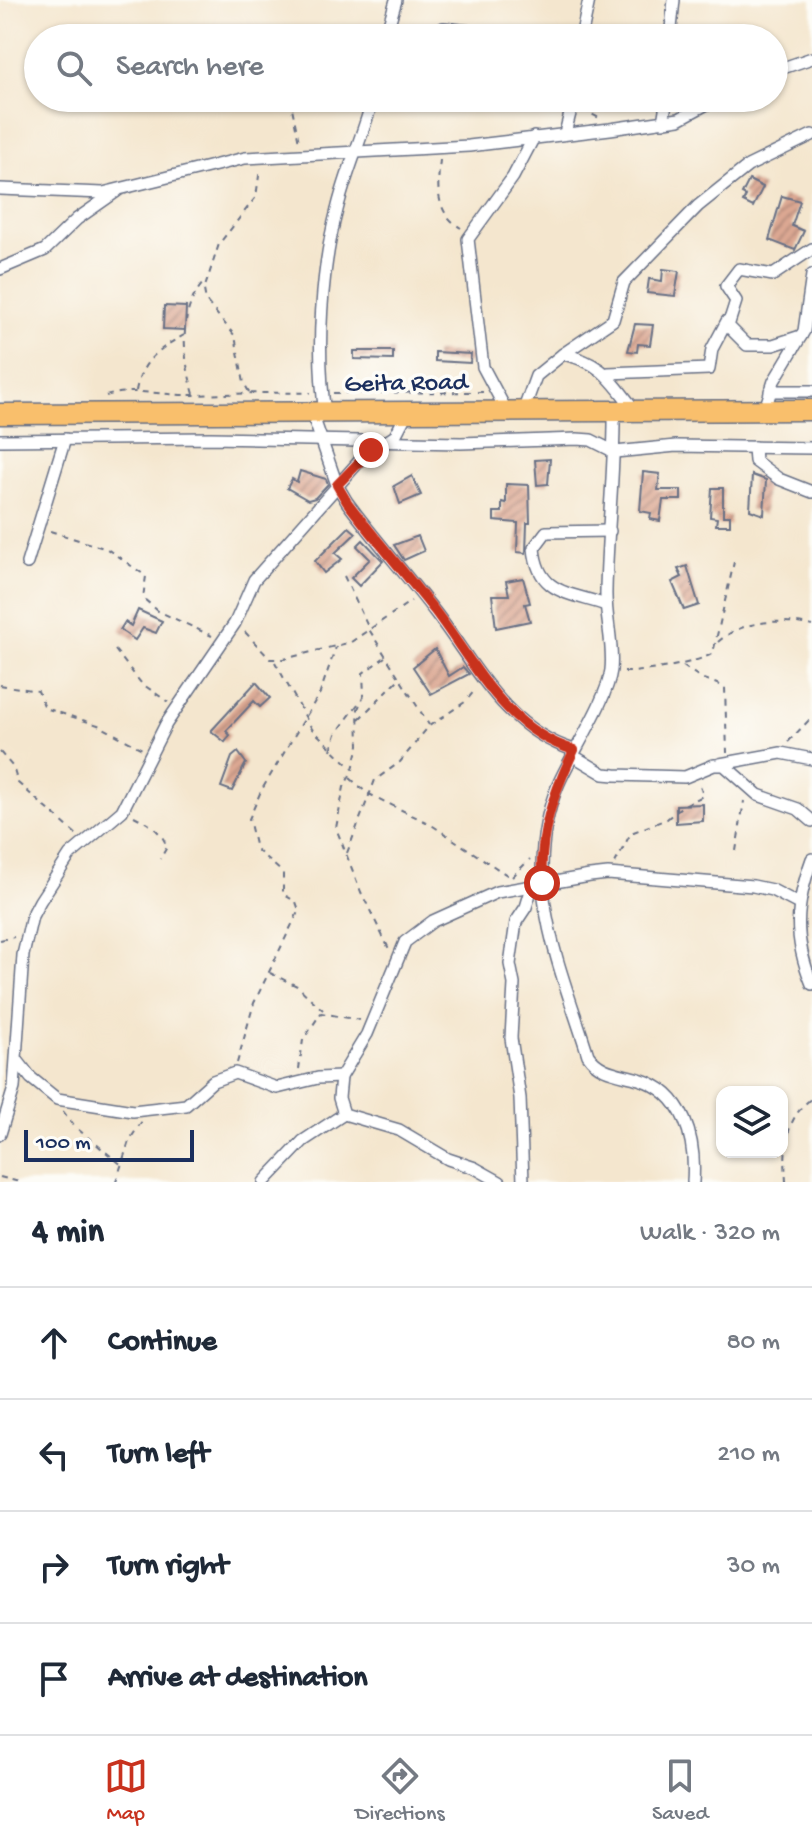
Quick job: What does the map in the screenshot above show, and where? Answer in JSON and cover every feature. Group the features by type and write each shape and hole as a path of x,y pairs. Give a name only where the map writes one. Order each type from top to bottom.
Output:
{"highway":[{"name":"Geita Road","path":"0,414 320,406 408,411 509,403 624,409 768,400 812,410"}],"street":[{"path":"389,24 396,0"},
{"path":"584,24 589,0"},
{"path":"671,24 674,0"},
{"path":"788,66 812,58"},
{"path":"369,112 337,210 324,295 320,406 322,441 337,485 421,594 482,682 544,740 573,753 604,774 669,778 695,775 723,763 773,754 812,759"},
{"path":"565,133 571,112"},
{"path":"663,122 665,112"},
{"path":"0,189 80,193 117,191 229,161 263,156 442,147 663,122 695,112"},
{"path":"534,137 513,177 469,234 467,253 478,310 483,367 509,403 563,354 613,320 624,282 698,206 748,166 812,135"},
{"path":"0,269 45,250 77,219 117,191"},
{"path":"563,354 587,361 608,373 709,369 712,349 736,301 726,286 737,270 773,275 812,249"},
{"path":"768,400 801,336 810,311 812,275"},
{"path":"727,321 732,333 747,345 773,345 801,336"},
{"path":"523,1182 520,1098 511,1038 514,984 510,964 516,922 537,883 546,817 611,671 606,605 615,452 624,409 608,373"},
{"path":"768,400 812,391"},
{"path":"0,1134 9,1111 17,1060 20,985 27,935 40,901 70,855 122,811 166,724 235,623 254,580 371,450 390,441 408,411"},
{"path":"27,563 65,439"},
{"path":"0,440 461,443 577,439 591,440 615,452 660,446 812,448"},
{"path":"754,447 755,461 765,469 812,492"},
{"path":"606,605 545,583 538,572 534,548 546,532 610,531"},
{"path":"723,763 749,788 767,800 798,809 812,821"},
{"path":"812,859 799,904 799,954 812,984"},
{"path":"344,1114 339,1098 341,1077 372,1022 395,960 410,935 485,896 537,883 608,874 753,886 772,890 799,904"},
{"path":"537,883 558,965 588,1055 595,1065 608,1071 643,1080 668,1095 680,1109 693,1146 693,1182"},
{"path":"17,1060 31,1078 57,1099 150,1111 186,1105 213,1081 235,1073 277,1088 341,1077"},
{"path":"264,1182 303,1141 344,1114 399,1130 448,1159 498,1181"}],"path":[{"path":"293,112 298,141 317,152"},
{"path":"591,112 610,129"},
{"path":"442,147 440,203 447,217 469,234"},
{"path":"195,395 187,369 185,335 189,306 205,281 219,244 256,197 263,156"},
{"path":"205,281 206,301 235,336 244,383 250,393"},
{"path":"136,392 141,372 151,356 185,335"},
{"path":"89,414 108,396 136,392 195,395 250,393 320,406 509,403"},
{"path":"36,526 107,549 146,576 143,598 151,607 223,642"},
{"path":"717,643 734,562"},
{"path":"344,576 370,631 429,726"},
{"path":"274,661 336,647 370,631 421,594"},
{"path":"235,623 274,661 305,718 331,751 353,769"},
{"path":"611,671 646,672 706,659 717,643 732,631 754,624 812,626"},
{"path":"235,1073 254,1003 299,910 296,902 283,894 284,877 279,867 262,857 256,849 249,819 261,791 324,686 336,647"},
{"path":"115,650 141,683 178,710"},
{"path":"385,657 363,673 365,688 358,720 359,745 336,822 365,902 395,960"},
{"path":"681,664 701,678 725,687 723,763"},
{"path":"358,720 399,679"},
{"path":"347,853 361,822 367,793 375,780 400,762 429,726 465,702 482,682"},
{"path":"812,683 812,694"},
{"path":"0,685 38,691 45,708 98,725 140,749 158,744"},
{"path":"331,751 336,734 360,702"},
{"path":"773,754 812,717"},
{"path":"0,752 13,767 18,783 83,841"},
{"path":"608,874 631,833 667,819 682,806 703,796 704,790 695,775"},
{"path":"349,777 367,793 430,824 511,878"},
{"path":"736,851 749,788"},
{"path":"122,811 147,823 165,841 167,847 160,859"},
{"path":"485,896 511,878 540,850"},
{"path":"0,940 27,935"},
{"path":"269,973 297,986 324,1012 372,1022"},
{"path":"299,1082 303,1040 324,1012"},
{"path":"786,1182 786,1137 793,1117 812,1098"},
{"path":"57,1099 74,1126 123,1166"},
{"path":"116,1182 129,1141 150,1111"},
{"path":"0,1177 19,1182"}],"building":[{"path":"749,180 763,187 753,207 743,202 746,196 742,194"},
{"path":"782,196 800,201 792,226 804,231 795,250 769,240"},
{"path":"663,269 679,271 675,296 647,293 649,279 662,281"},
{"path":"164,306 186,307 185,330 163,329"},
{"path":"635,324 653,325 650,345 638,344 637,352 628,351"},
{"path":"354,351 393,351 393,360 354,359"},
{"path":"435,352 471,354 470,363 435,361"},
{"path":"550,459 548,484 537,485 535,460"},
{"path":"300,471 326,479 328,484 315,498 308,500 287,488 292,479 297,482"},
{"path":"643,472 660,474 658,490 681,490 681,500 663,500 660,521 650,519 651,513 640,511"},
{"path":"752,475 766,480 764,515 750,510"},
{"path":"412,476 421,495 400,504 394,486"},
{"path":"506,484 529,485 530,523 527,523 526,553 517,552 518,523 494,521 494,512 502,512 502,502 506,503"},
{"path":"712,488 723,488 723,516 730,516 730,525 716,525 717,518 710,517"},
{"path":"349,527 356,533 335,553 342,559 324,573 315,561"},
{"path":"418,536 424,551 404,560 394,545"},
{"path":"363,540 383,561 359,586 351,578 370,559 357,546"},
{"path":"687,566 699,605 684,610 672,582 682,577 678,569"},
{"path":"523,578 530,603 525,604 530,621 496,628 492,595 509,595 506,581"},
{"path":"138,610 162,621 156,633 143,628 135,640 120,630 125,622 131,626"},
{"path":"435,649 449,676 463,667 469,674 431,694 413,667"},
{"path":"256,682 270,698 260,707 254,701 226,731 230,735 225,742 211,731"},
{"path":"238,752 246,763 232,791 221,787 232,757"},
{"path":"703,804 703,821 676,823 676,805"}],"route":[{"path":"371,450 337,485 347,502 438,615 482,682 544,740 574,750 541,836 542,883"}]}
